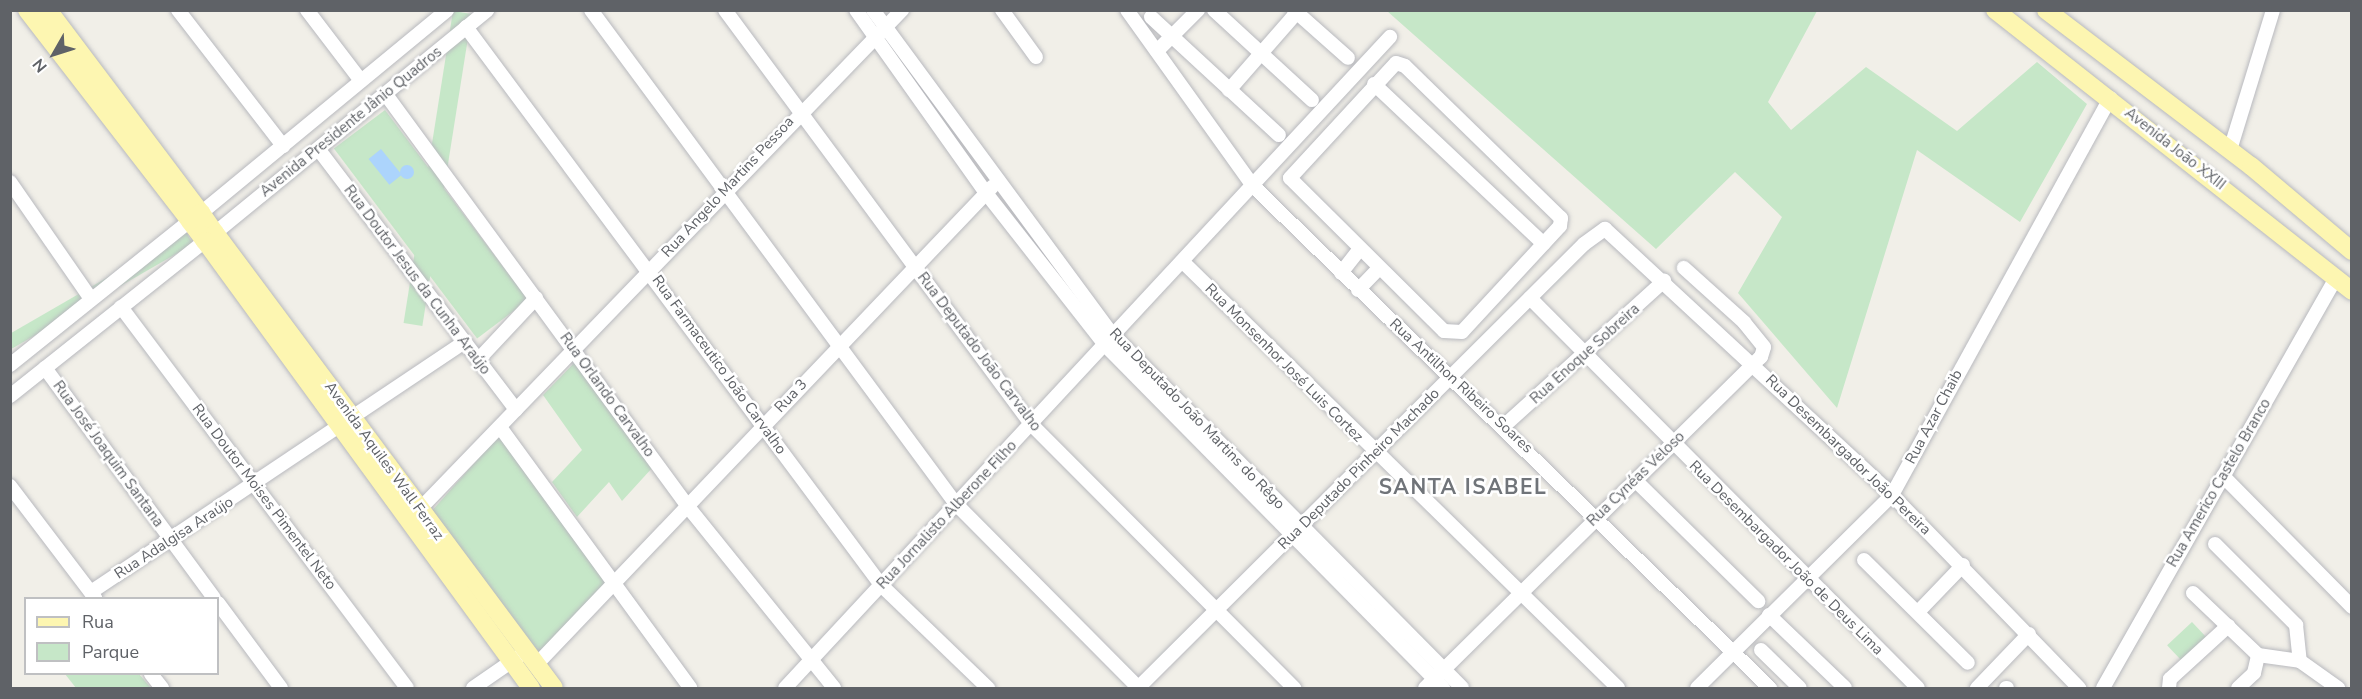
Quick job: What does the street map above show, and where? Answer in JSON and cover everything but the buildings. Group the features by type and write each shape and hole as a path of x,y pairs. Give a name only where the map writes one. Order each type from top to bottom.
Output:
{"main road":[{"path":"27,10 59,61 196,217"},
{"path":"48,10 196,217"},
{"name":"Avenida João XXIII","path":"2045,12 2230,150 2352,251"},
{"name":"Avenida João XXIII","path":"2002,13 2346,285"},
{"name":"Avenida Aquiles Wall Ferraz","path":"196,217 412,516 524,659 554,688"},
{"name":"Avenida Aquiles Wall Ferraz","path":"524,659 531,688"}],"street":[{"path":"178,10 283,146"},
{"path":"307,10 361,81"},
{"name":"Avenida Presidente Jânio Quadros","path":"10,365 196,217 447,10"},
{"path":"591,10 723,192 956,504 1138,688"},
{"name":"Rua Deputado João Carvalho","path":"725,10 1031,424 1215,613 1294,688"},
{"name":"Rua Deputado João Martins do Rêgo","path":"856,10 879,30 998,181 1109,340 1301,526 1436,682"},
{"name":"Rua Deputado João Martins do Rêgo","path":"873,10 879,30 986,194 1109,340 1291,537 1436,682 1462,688"},
{"name":"Rua Angelo Martins Pessoa","path":"412,516 574,351 800,110 879,30 902,10"},
{"path":"1002,10 1036,57"},
{"name":"Rua Antilhon Ribeiro Soares","path":"1127,10 1253,186 1358,290 1505,425 1770,688"},
{"path":"1156,51 1173,40 1198,10"},
{"path":"1214,10 1312,100"},
{"path":"2230,150 2273,10"},
{"path":"1229,90 1296,11 1348,58"},
{"name":"Avenida Presidente Jânio Quadros","path":"10,396 387,96 482,12"},
{"path":"1151,17 1173,40 1279,135"},
{"name":"Rua Farmaceutico João Carvalho","path":"466,27 650,270 881,585 988,688"},
{"path":"1253,186 1390,37"},
{"path":"1405,66 1557,209 1560,226 1544,244 1462,332 1451,334 1379,268 1290,178 1390,67 1405,66"},
{"path":"1374,84 1544,244"},
{"name":"Rua Orlando Carvalho","path":"387,96 689,508 809,663 834,688"},
{"name":"Rua Azar Chaib","path":"1697,688 1892,495 2110,98"},
{"name":"Rua Doutor Jesus da Cunha Araújo","path":"318,150 516,410"},
{"name":"Rua 3","path":"473,688 524,659 613,584 689,508 838,345 916,270 998,181"},
{"path":"10,182 91,299"},
{"name":"Rua Jornalisto Alberone Filho","path":"785,688 1253,186"},
{"name":"Rua Desembargador João Pereira","path":"1609,230 1892,495 1963,565 2079,688"},
{"name":"Rua Deputado Pinheiro Machado","path":"1138,688 1592,236 1609,230"},
{"path":"1341,273 1360,249"},
{"name":"Rua Monsenhor José Luis Cortez","path":"1183,262 1618,688"},
{"path":"1358,290 1379,268"},
{"path":"1684,268 1764,347 1754,365"},
{"name":"Rua Enoque Sobreira","path":"1505,425 1585,356 1664,281"},
{"name":"Rua Americo Castelo Branco","path":"2103,688 2223,476 2346,285"},
{"path":"478,360 536,298"},
{"name":"Rua Desembargador João de Deus Lima","path":"1530,298 1805,580 1918,688"},
{"name":"Rua Doutor Moises Pimentel Neto","path":"121,307 407,688"},
{"name":"Rua Adalgisa Araújo","path":"93,595 465,342"},
{"name":"Rua Cynéas Veloso","path":"1436,682 1521,592 1754,365"},
{"name":"Rua José Joaquim Santana","path":"45,368 213,597"},
{"path":"500,427 690,688"},
{"path":"2223,476 2352,607"},
{"path":"1635,480 1758,601"},
{"path":"10,486 93,595"},
{"path":"2215,544 2296,625 2300,661"},
{"path":"1864,560 1968,663"},
{"path":"1918,612 1963,565"},
{"path":"2193,593 2258,655 2300,661 2338,688"},
{"path":"219,604 281,688"},
{"path":"1769,615 1845,688"},
{"path":"2169,688 2170,679 2228,626"},
{"path":"1977,688 2029,634"},
{"path":"1761,650 1800,688"},
{"path":"2238,688 2254,673 2258,655"},
{"path":"152,675 162,688"}],"green space":[{"path":"453,11 472,14 422,326 404,323"},
{"path":"1387,11 1817,11 1768,102 1791,130 1866,67 1957,131 2037,62 2087,104 2020,222 1917,150 1837,408 1738,293 1782,217 1735,172 1656,249"},
{"path":"385,110 528,300 477,339 334,149"},
{"path":"186,232 193,244 10,350 10,334"},
{"path":"576,361 653,467 622,501 609,482 577,517 552,482 582,450 543,395"},
{"path":"500,434 609,584 539,657 430,513"},
{"path":"2192,622 2206,637 2181,661 2167,645"},
{"path":"66,675 140,675 151,688 76,688"}],"water":[{"path":"381,149 402,175 389,185 369,159"},
{"path":"407,165 412,167 414,172 412,177 407,179 402,177 400,172 402,167"}],"district":[{"name":"SANTA ISABEL","path":"1463,487"}]}
